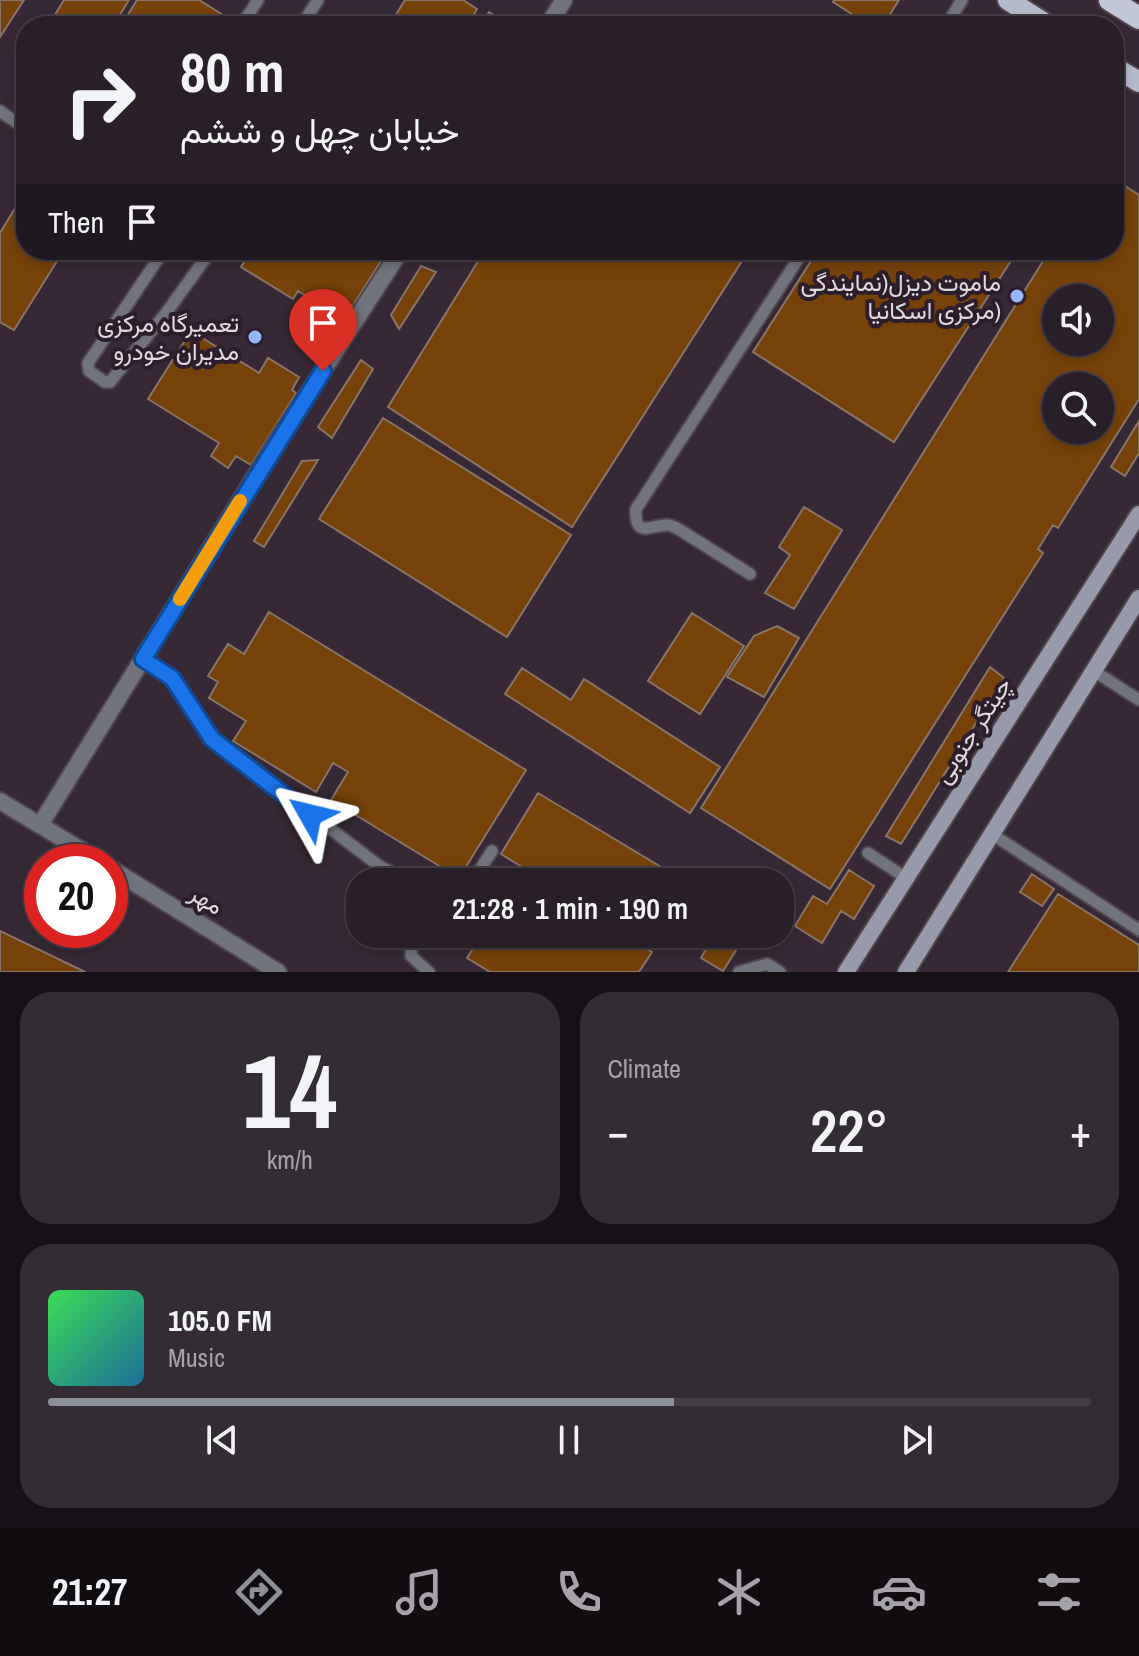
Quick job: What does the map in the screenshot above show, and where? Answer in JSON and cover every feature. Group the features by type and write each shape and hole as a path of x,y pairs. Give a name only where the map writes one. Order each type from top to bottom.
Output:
{"highway":[{"path":"1110,0 1139,18"}],"main road":[{"path":"1008,0 1033,16"},
{"name":"چیتگر جنوبی","path":"846,972 1139,514"},
{"path":"906,972 1139,598"}],"street":[{"path":"40,825 276,443 395,260"},
{"path":"0,801 71,844"},
{"name":"مهر","path":"128,879 278,972"}],"lane":[{"path":"157,260 88,363 89,371 105,382 110,382 131,357 204,260"},
{"path":"750,574 680,530 667,525 650,530 643,528 638,523 636,509 798,260"},
{"path":"143,659 172,678 212,739 384,868"},
{"path":"1094,671 1139,700"},
{"path":"992,834 1139,930"},
{"path":"481,868 492,851"},
{"path":"868,853 906,878"},
{"path":"411,948 411,956 429,972"},
{"path":"739,972 767,964 780,972"}],"building":[{"path":"0,0 24,0 0,37"},
{"path":"64,0 129,0 119,16 54,16"},
{"path":"137,0 199,0 223,15 222,16 127,16"},
{"path":"405,0 463,0 477,9 473,16 395,16"},
{"path":"899,0 889,16 855,16 833,2"},
{"path":"1124,185 1139,195 1139,399 1114,439 1114,372 1042,372 1042,444 1111,444 1058,528 1053,525 1038,549 1043,553 830,889 701,808 1044,260 1124,260"},
{"path":"14,210 16,260 58,260 14,330 0,322 0,233"},
{"path":"246,260 382,260 337,331 309,313 316,302 298,291 293,299 241,267"},
{"path":"479,260 743,260 572,527 388,407"},
{"path":"812,260 1012,260 894,442 753,352"},
{"path":"421,266 436,272 399,329 391,315"},
{"path":"191,331 259,373 268,358 299,377 292,390 296,393 251,465 236,456 228,468 211,456 219,443 148,399"},
{"path":"361,360 373,369 332,438 318,427"},
{"path":"383,418 571,535 507,637 319,519"},
{"path":"1139,421 1139,453 1125,476 1111,467"},
{"path":"318,460 264,547 254,541 302,461"},
{"path":"804,507 842,530 794,609 765,593 790,555 779,547"},
{"path":"269,612 526,770 465,868 443,868 331,800 348,772 333,763 316,792 233,741 246,721 209,698 218,682 208,676 228,644 244,654"},
{"path":"692,613 744,646 700,714 648,681"},
{"path":"777,626 799,638 764,697 727,677 754,636"},
{"path":"990,667 1004,678 901,844 886,836"},
{"path":"522,668 571,700 584,679 720,767 690,813 505,694"},
{"path":"538,793 663,868 521,868 501,854"},
{"path":"849,870 874,886 854,919 841,911 822,943 795,926 813,896 827,904"},
{"path":"1032,874 1054,889 1042,906 1020,892"},
{"path":"1058,894 1139,945 1139,972 1008,972"},
{"path":"0,931 24,943 24,948 35,948 85,972 0,972"},
{"path":"473,948 645,948 652,952 639,972 490,972 467,958"},
{"path":"737,948 723,971 701,958 706,949"}],"slow traffic":[{"path":"180,599 240,501"}],"place":[{"name":"ماموت دیزل(نمایندگی مرکزی اسکانیا)","path":"1017,296"},
{"name":"تعمیرگاه مرکزی مدیران خودرو","path":"255,337"}],"route":[{"path":"310,815 212,739 172,678 143,659 323,371"}]}
